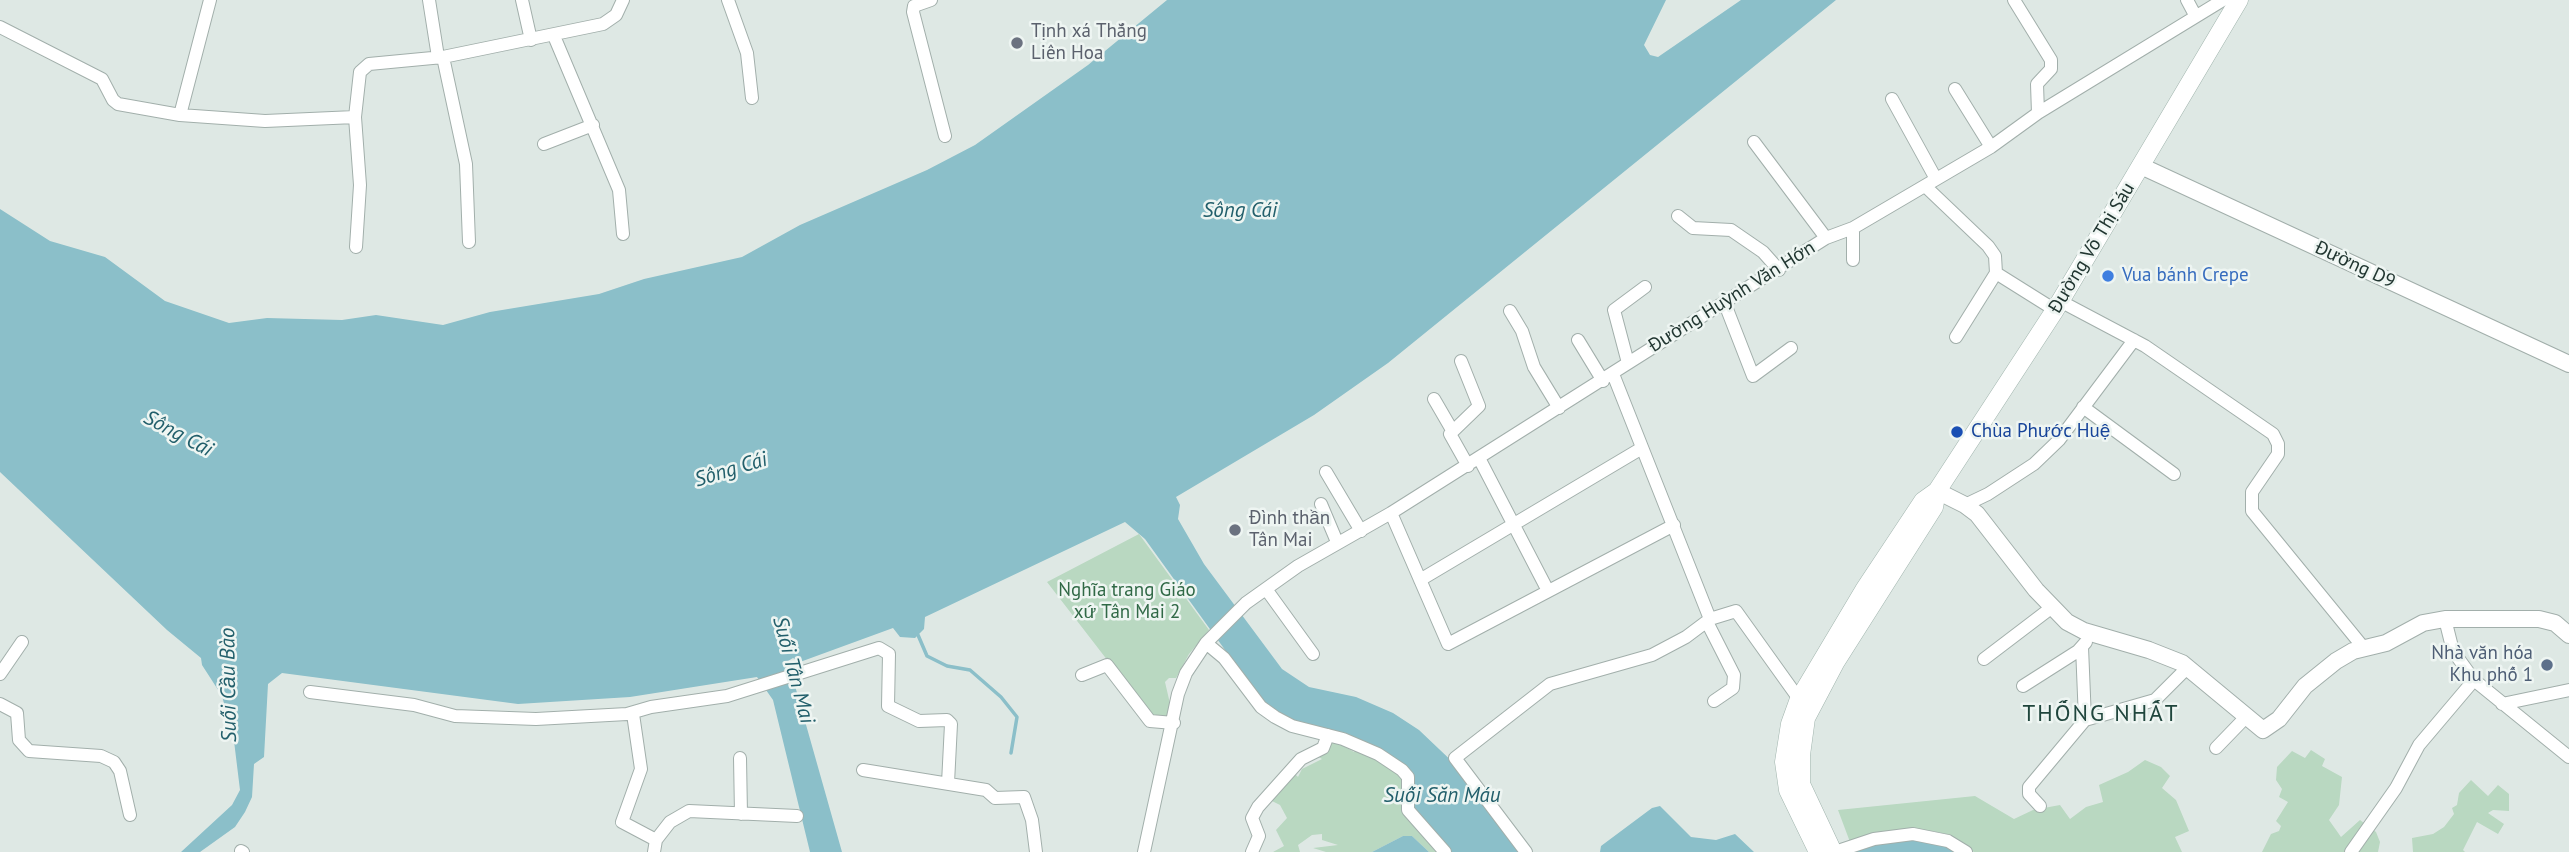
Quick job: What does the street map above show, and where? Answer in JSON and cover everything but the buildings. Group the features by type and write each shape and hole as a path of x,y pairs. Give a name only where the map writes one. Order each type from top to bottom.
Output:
{"main road":[{"name":"Đường Võ Thị Sáu","path":"1818,852 1788,790 1784,762 1790,724 1799,699 1864,590 1923,501 1937,491 2057,306 2239,0"},
{"name":"Đường Võ Thị Sáu","path":"1834,852 1801,784 1801,755 1806,718 1816,693 1934,507 1937,491"}],"street":[{"path":"180,115 210,0"},
{"path":"429,0 466,164 469,242"},
{"path":"522,0 531,40"},
{"path":"356,247 360,185 355,117 363,68 377,62 440,57 554,36 611,19 623,0"},
{"path":"728,0 749,62 752,97"},
{"path":"931,0 914,6 913,12 945,136"},
{"path":"2014,0 2051,60 2051,69 2037,84 2038,113"},
{"path":"2188,0 2195,15"},
{"name":"Đường Huỳnh Văn Hớn","path":"1206,643 1246,603 1338,542 1361,531 1468,466 1826,238 1853,228 1991,147 2038,113 2223,0"},
{"path":"0,27 102,79 118,104 180,115 265,121 355,117"},
{"path":"554,36 593,125 622,201 620,214 623,234"},
{"path":"1955,89 1991,147"},
{"path":"1892,99 1930,182 1995,256 1996,273 1956,337"},
{"path":"544,144 593,125"},
{"path":"1754,142 1826,238"},
{"name":"Đường D9","path":"2141,166 2569,364"},
{"path":"1678,216 1693,228 1731,230 1763,252 1779,270"},
{"path":"1853,228 1853,260"},
{"path":"1996,273 2057,306 2134,340 2273,434 2278,444 2278,454 2252,492 2252,511 2364,648"},
{"path":"1628,363 1614,310 1644,287"},
{"path":"1725,304 1753,376 1791,348"},
{"path":"1510,311 1522,331 1534,367 1559,408"},
{"path":"1578,340 1608,377 1642,448 1674,525 1708,621 1734,675 1734,688 1714,701"},
{"path":"1965,505 1988,494 2034,464 2059,440 2134,340"},
{"path":"1452,430 1479,406 1461,361"},
{"path":"1434,399 1452,430 1451,438 1468,466"},
{"path":"2083,407 2174,474"},
{"path":"1420,580 1642,448"},
{"path":"1479,458 1547,589"},
{"path":"1326,472 1361,531"},
{"path":"1937,491 1965,505 1984,523 2051,608 2067,622 2092,634 2149,650 2188,667 2245,718 2263,730 2271,727 2318,675 2348,653 2386,643 2423,623 2445,619 2548,620 2569,635"},
{"path":"1321,504 1338,542"},
{"path":"1391,513 1448,644 1547,589 1674,525"},
{"path":"1266,589 1313,654"},
{"path":"1984,659 2051,608"},
{"path":"1526,852 1455,758 1550,684 1670,647 1708,621 1736,611 1799,699"},
{"path":"2445,619 2453,651 2474,680 2569,757"},
{"path":"2023,686 2082,648 2092,634"},
{"path":"0,674 22,642"},
{"path":"1144,852 1174,723 1178,694 1186,673 1206,643 1224,658 1251,696 1275,717 1292,726 1328,735 1378,754 1402,770 1408,777 1408,810 1445,852"},
{"path":"2082,648 2085,720"},
{"path":"310,692 414,705 455,716 536,719 633,714 651,707 727,696 872,649 888,651 888,706 919,721 947,720 951,724 948,783"},
{"path":"1082,675 1107,665 1150,720 1174,723"},
{"path":"2040,806 2029,794 2029,787 2085,720 2155,700 2188,667"},
{"path":"2351,852 2396,788 2418,745 2474,680"},
{"path":"2502,704 2569,690"},
{"path":"0,704 17,713 19,740 29,751 101,756 114,762 120,771 131,815"},
{"path":"633,714 641,769 622,821 655,846 670,822 689,811 797,816"},
{"path":"2216,748 2245,718"},
{"path":"1252,852 1259,836 1252,818 1258,807 1301,759 1324,747 1328,735"},
{"path":"740,758 741,814"},
{"path":"863,769 913,780 986,790 995,798 1024,797 1034,828 1036,852"},
{"path":"1834,852 1874,839 1913,834 1948,841 1966,852"}],"green space":[{"name":"Nghĩa trang Giáo xứ Tân Mai 2","path":"1139,534 1209,630 1189,654 1176,678 1169,678 1165,682 1171,708 1167,719 1152,718 1047,582"},
{"path":"1330,738 1354,752 1356,749 1375,757 1399,773 1405,784 1402,803 1404,812 1440,852 1429,852 1412,836 1403,836 1372,852 1326,852 1313,848 1338,845 1322,840 1322,834 1312,835 1298,845 1300,852 1273,852 1284,846 1276,830 1287,818 1280,805 1270,800 1294,773 1298,777 1302,769 1322,759 1315,755"},
{"path":"2311,750 2325,759 2322,766 2342,777 2339,805 2329,820 2341,837 2360,820 2376,832 2380,842 2378,852 2262,852 2271,834 2279,831 2281,826 2276,821 2288,802 2279,797 2282,789 2276,780 2277,767 2292,751 2305,758"},
{"path":"2145,760 2161,767 2170,776 2162,788 2176,800 2189,831 2175,837 2182,852 1974,852 1946,834 1932,831 1890,831 1850,842 1838,810 1975,796 2014,819 2033,810 2060,805 2070,819 2086,807 2103,802 2099,785 2128,772"},
{"path":"2471,780 2488,796 2498,785 2509,794 2509,811 2493,810 2488,813 2504,824 2498,834 2477,822 2463,850 2465,852 2413,852 2412,838 2433,834 2444,827 2454,814 2452,808 2457,805 2459,793"}],"water":[{"name":"Sông Cái","path":"1167,0 1666,0 1644,45 1650,55 1658,57 1741,0 1836,0 1388,363 1314,415 1176,497 1180,505 1178,519 1204,564 1282,669 1309,687 1356,697 1393,713 1419,730 1459,768 1520,852 1450,852 1411,809 1404,767 1289,722 1264,704 1145,539 1125,522 925,617 924,629 915,638 900,637 893,628 800,662 793,658 788,661 842,852 810,852 773,700 757,677 630,697 518,704 282,673 268,684 264,757 254,764 252,797 245,812 235,827 200,852 181,852 232,805 240,790 234,741 222,696 202,665 201,658 167,630 0,472 0,209 50,241 105,257 165,301 229,323 267,318 342,320 376,315 443,325 490,312 599,294 644,279 742,257 800,225 927,170 975,145 1088,65"},
{"path":"1660,806 1691,837 1716,840 1735,834 1754,852 1600,852 1601,846 1652,808"},
{"path":"1403,836 1412,836 1429,852 1372,852"},
{"path":"1894,839 1936,841 1960,852 1846,852"}],"waterway":[{"path":"918,635 927,656 947,666 970,670 1001,697 1017,717 1011,753"}],"place":[{"name":"Tịnh xá Thắng Liên Hoa","path":"1017,43"},
{"name":"Vua bánh Crepe","path":"2108,276"},
{"name":"Chùa Phước Huệ","path":"1957,432"},
{"name":"Đình thần Tân Mai","path":"1235,530"},
{"name":"Nhà văn hóa Khu phố 1","path":"2547,665"}],"district":[{"name":"THỐNG NHẤT","path":"2101,714"}],"water label":[{"name":"Suối Tân Mai","path":"793,670"},
{"name":"Suối Cầu Bào","path":"229,685"},
{"name":"Suối Săn Máu","path":"1442,796"}]}
